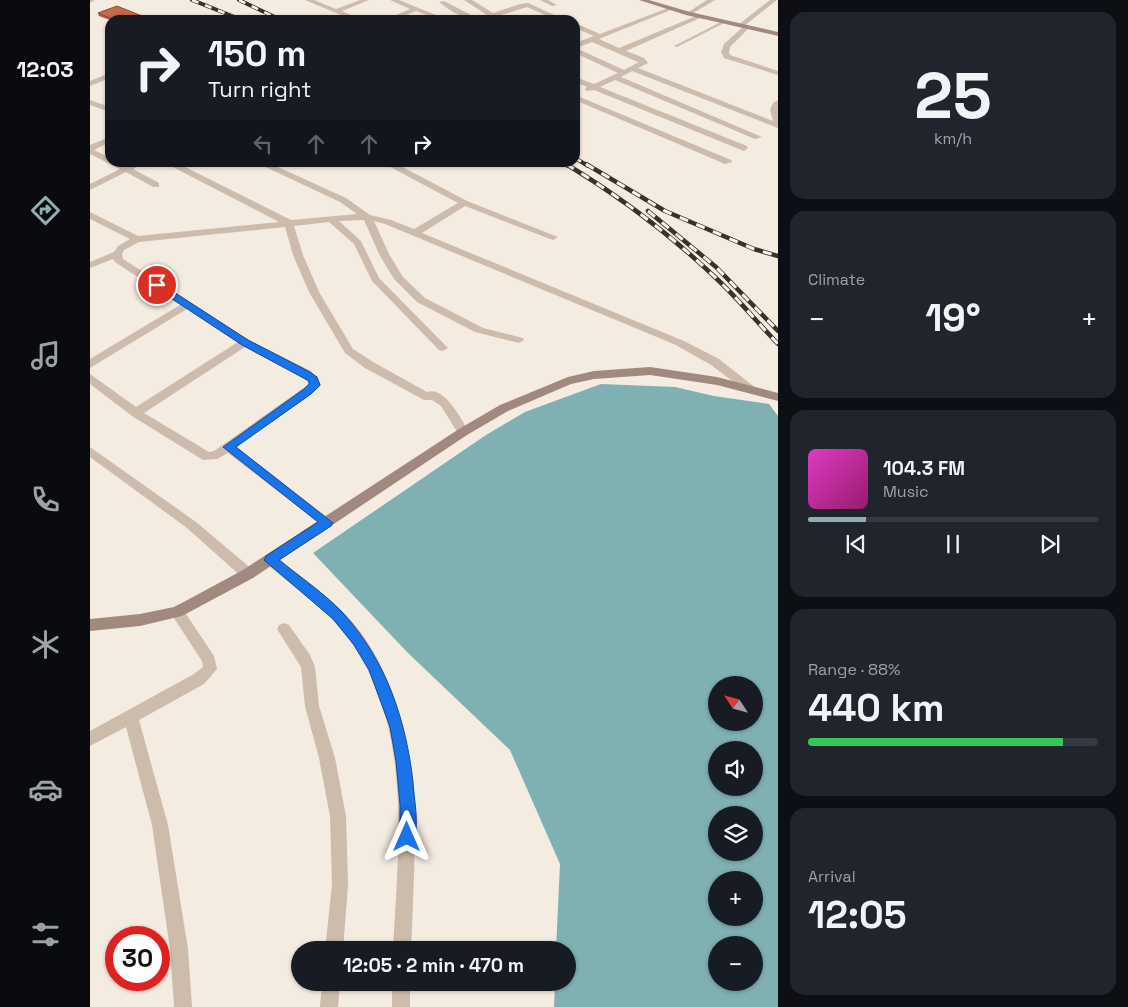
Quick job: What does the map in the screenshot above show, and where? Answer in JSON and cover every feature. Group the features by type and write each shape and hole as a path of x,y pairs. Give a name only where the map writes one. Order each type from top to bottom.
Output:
{"main road":[{"path":"642,0 698,17 778,34"},
{"path":"90,625 132,622 177,612 248,574 464,432 525,398 568,381 594,375 650,371 680,374 751,389 778,397"}],"street":[{"path":"308,0 346,15"},
{"path":"316,3 326,0"},
{"path":"349,0 357,3"},
{"path":"336,11 366,0"},
{"path":"392,0 414,6 434,15"},
{"path":"468,0 479,5 492,15"},
{"path":"543,0 554,5"},
{"path":"688,14 712,0"},
{"path":"774,0 744,26 727,46 725,52 727,56 778,73"},
{"path":"443,1 468,15"},
{"path":"462,12 479,5"},
{"path":"496,15 522,5 528,5 551,15"},
{"path":"400,15 414,6"},
{"path":"580,44 670,9"},
{"path":"619,51 698,17"},
{"path":"580,28 644,64 580,94"},
{"path":"580,52 778,125"},
{"path":"90,84 105,77"},
{"path":"615,77 758,136"},
{"path":"580,81 744,148"},
{"path":"580,98 728,162"},
{"path":"90,102 105,108"},
{"path":"778,102 773,110 778,125"},
{"path":"90,149 105,142"},
{"path":"90,149 105,158"},
{"path":"123,167 156,185"},
{"path":"90,187 131,167"},
{"path":"177,167 289,223 298,255 314,292 350,351 369,365 445,403 464,432"},
{"path":"270,167 342,200 367,217 384,254 399,279 421,300 479,330 519,340"},
{"path":"395,167 464,203 553,237"},
{"path":"416,232 464,203"},
{"path":"90,215 137,239"},
{"path":"90,265 117,254 121,248 137,239 367,217 416,232 680,343 715,362 751,389"},
{"path":"342,219 358,243 375,279 443,348"},
{"path":"90,378 136,413 207,457 217,455 314,385 314,380 307,374 245,342 118,260 117,254"},
{"path":"90,364 187,305"},
{"path":"136,413 245,342"},
{"path":"228,447 327,523"},
{"path":"90,451 172,509 227,552 248,574"},
{"path":"270,560 337,616 358,641 374,667 386,693 397,727 402,752 408,805 402,941"},
{"path":"90,739 199,679 210,670 209,660 177,612"},
{"path":"284,629 305,659 308,667 312,706 327,758 338,816 340,885 335,941"},
{"path":"131,717 160,825 179,949 183,1007"},
{"path":"329,1007 331,991"},
{"path":"401,1007 402,991"}],"lane":[{"path":"676,46 724,22"}],"water":[{"path":"601,384 675,387 714,396 769,404 778,416 778,1007 554,1007 555,991 576,991 576,941 556,941 560,864 510,750 408,653 313,553 486,435 525,412"}],"building":[{"path":"117,6 140,15 105,16 98,13"}],"railway":[{"path":"192,0 230,15"},
{"path":"239,0 270,15"},
{"path":"580,161 588,166"},
{"path":"586,164 665,211 754,249 778,256"},
{"path":"571,167 626,204 683,248 726,288 778,344"},
{"path":"648,211 716,267 778,331"}],"route":[{"path":"157,285 245,342 307,374 314,380 314,385 308,392 228,447 327,523 270,560 337,616 358,641 374,667 386,693 397,727 408,805 407,837"}]}
